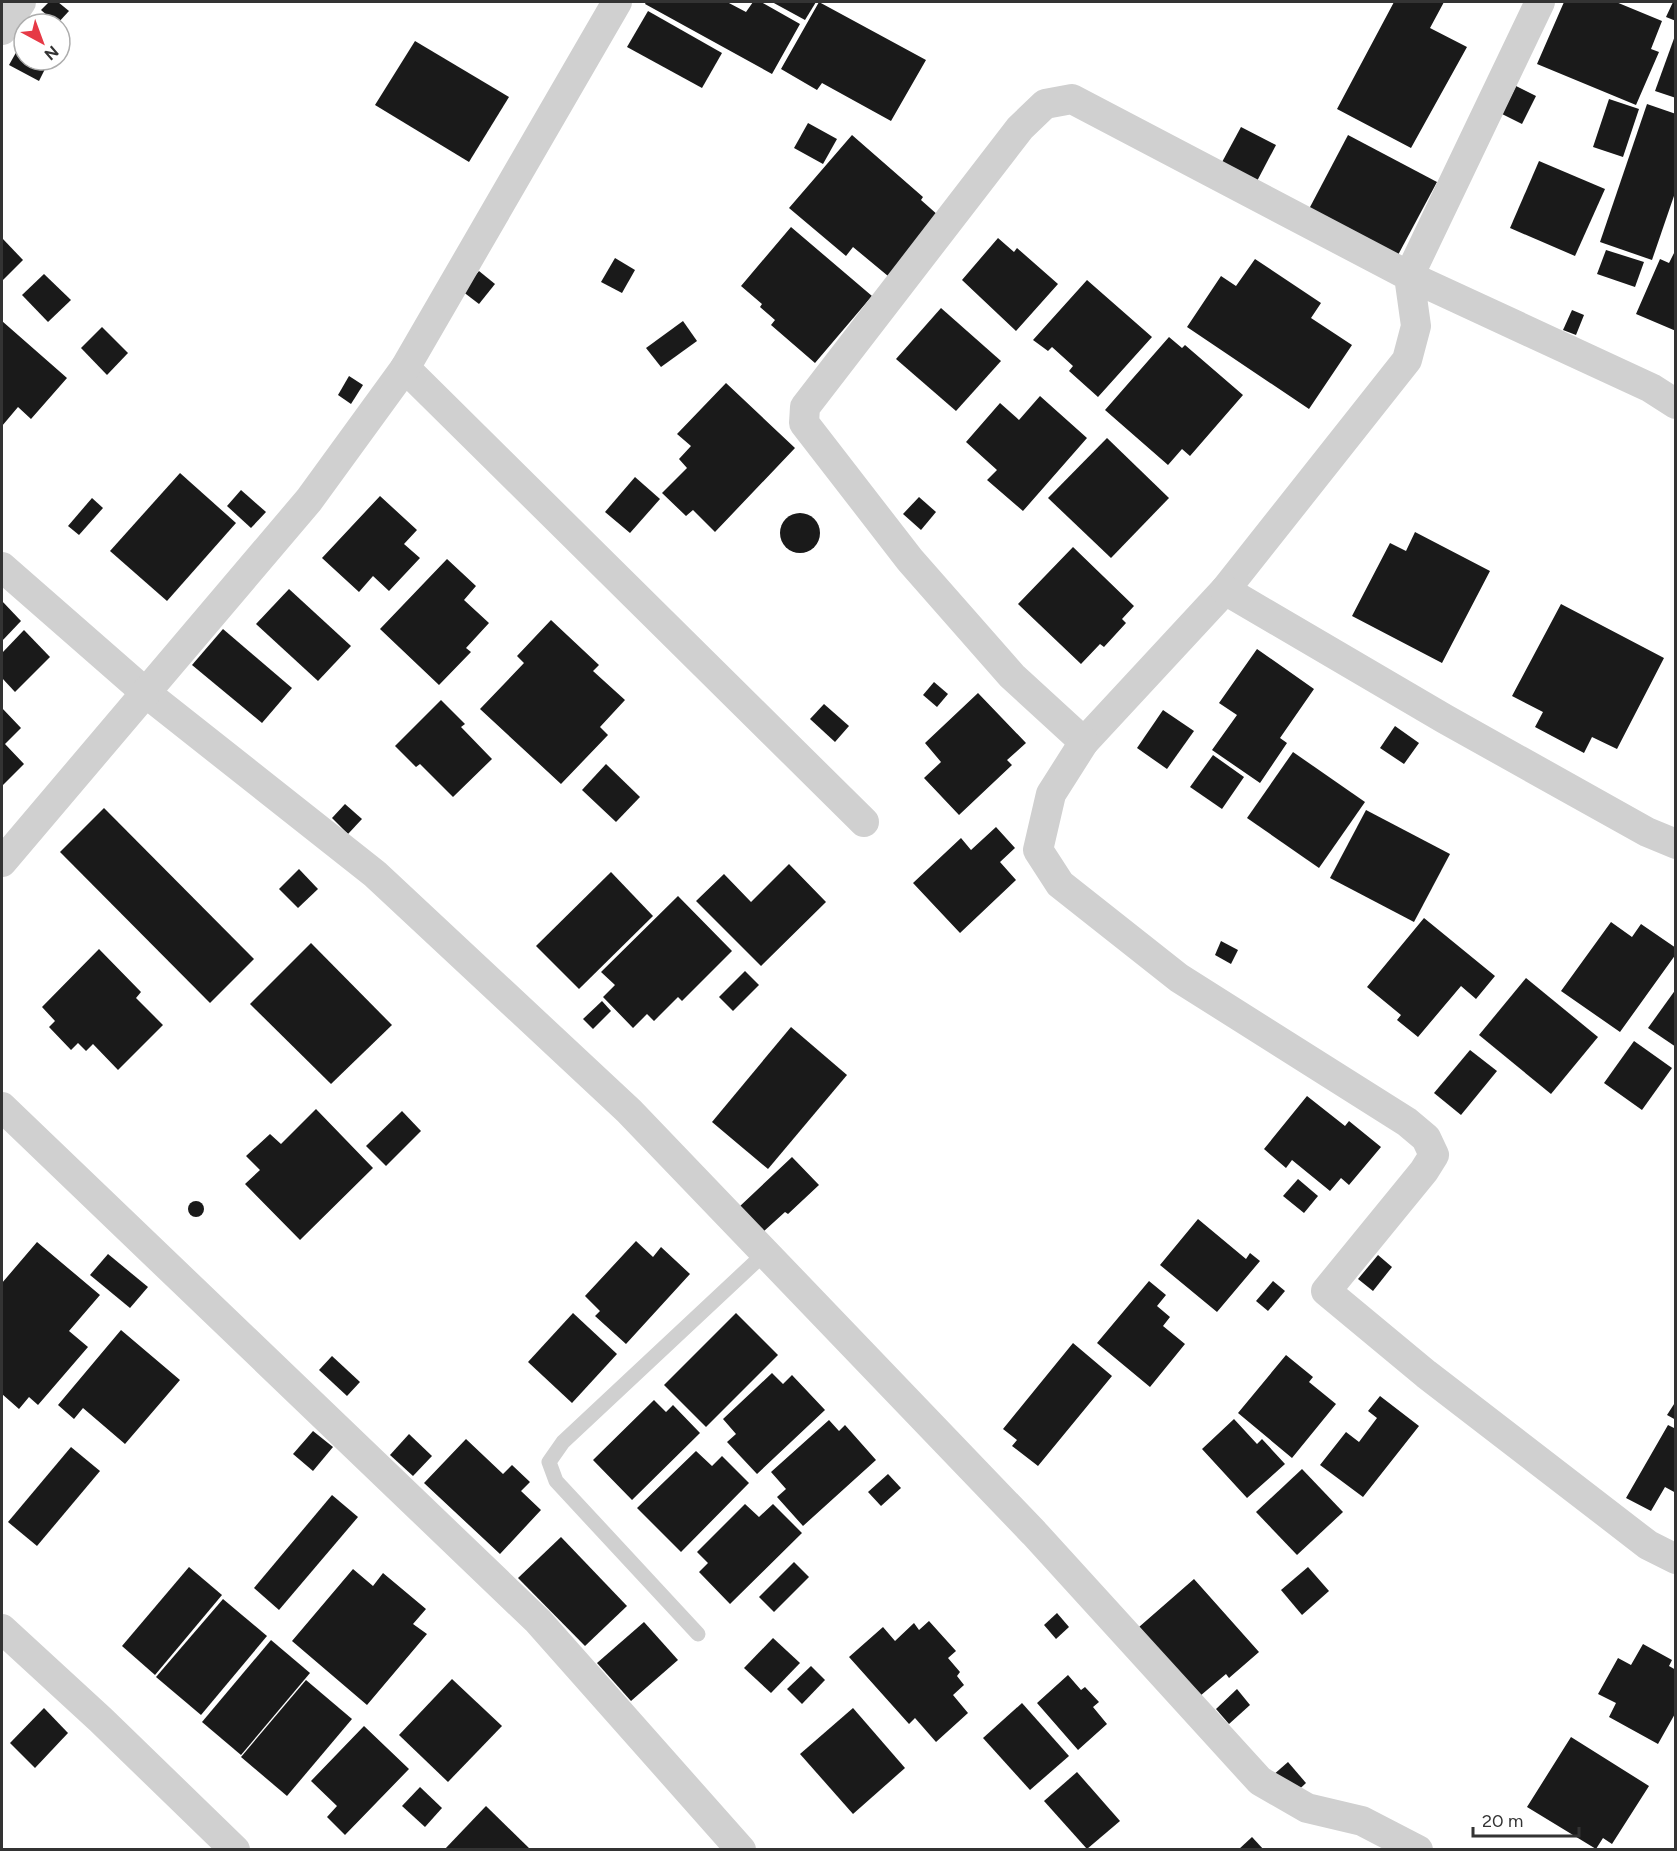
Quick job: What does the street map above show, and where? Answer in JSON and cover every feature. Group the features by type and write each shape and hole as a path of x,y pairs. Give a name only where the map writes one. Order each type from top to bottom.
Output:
{"street":[{"path":"2,30 21,2"},
{"path":"2,862 309,500 405,368 617,2"},
{"path":"1540,2 1409,276 1416,326 1407,360 1225,590 1084,742 1051,794 1038,850 1060,884 1179,978 1407,1122 1426,1138 1434,1155 1424,1171 1326,1291 1426,1374 1638,1538 1676,1559"},
{"path":"1084,742 1012,676 910,560 804,423 805,407 1020,128 1045,104 1072,99 1409,276 1651,388 1676,404"},
{"path":"405,368 864,822"},
{"path":"2,567 146,693 375,874 629,1111 1034,1533 1260,1781 1307,1808 1362,1821 1418,1850"},
{"path":"1225,590 1445,719 1647,832 1676,844"},
{"path":"2,1107 538,1621 741,1850"},
{"path":"2,1629 101,1720 235,1850"}],"lane":[{"path":"698,1634 556,1480 549,1462 563,1442 765,1253"}],"building":[{"path":"49,2 58,2 69,11 43,12 41,10"},
{"path":"646,2 727,2 746,12 753,2 761,2 800,24 772,74 645,4"},
{"path":"772,2 816,2 805,20"},
{"path":"819,2 926,60 891,121 822,83 817,90 781,69"},
{"path":"1394,2 1444,2 1430,28 1467,47 1411,148 1337,109"},
{"path":"1564,2 1616,2 1662,21 1651,49 1659,52 1636,105 1537,64"},
{"path":"1673,2 1676,3 1676,21 1666,17"},
{"path":"648,11 722,53 702,88 627,47"},
{"path":"1676,33 1676,98 1655,91"},
{"path":"415,41 509,97 469,162 375,105"},
{"path":"22,72 44,72 39,81"},
{"path":"1516,86 1536,96 1522,124 1502,114"},
{"path":"1609,99 1639,109 1623,157 1593,147"},
{"path":"1647,104 1676,114 1676,190 1652,260 1600,242"},
{"path":"808,123 837,139 823,164 794,148"},
{"path":"1241,127 1276,145 1256,183 1221,164"},
{"path":"852,135 923,197 921,200 939,216 888,276 853,247 846,256 789,208"},
{"path":"1348,135 1437,182 1398,255 1309,209"},
{"path":"1539,161 1605,189 1575,256 1510,228"},
{"path":"791,227 872,296 815,363 771,325 775,320 760,307 762,304 741,286"},
{"path":"2,238 23,260 3,280 2,279"},
{"path":"998,238 1014,252 1017,248 1058,284 1016,331 962,280"},
{"path":"1676,249 1676,331 1636,314 1660,259 1669,263"},
{"path":"1606,250 1644,262 1635,287 1597,274"},
{"path":"615,258 635,270 622,293 601,282"},
{"path":"1255,259 1321,303 1311,318 1352,345 1309,409 1187,327 1221,276 1236,286"},
{"path":"479,271 495,284 479,304 462,291"},
{"path":"44,274 71,300 48,322 22,295"},
{"path":"1087,280 1152,337 1098,397 1069,371 1073,366 1052,347 1048,351 1033,340"},
{"path":"941,308 1001,361 956,411 896,359"},
{"path":"1572,310 1584,315 1576,335 1563,330"},
{"path":"2,321 67,378 31,419 18,407 2,426"},
{"path":"683,321 697,341 661,367 646,348"},
{"path":"102,327 128,353 107,375 81,348"},
{"path":"1169,337 1182,348 1185,345 1243,395 1190,456 1182,449 1168,465 1105,410"},
{"path":"349,376 363,385 351,404 338,395"},
{"path":"726,383 795,448 715,532 693,510 686,516 662,493 687,468 679,459 691,446 677,434"},
{"path":"1040,396 1087,438 1023,511 987,480 997,470 966,442 1000,403 1019,420"},
{"path":"1107,438 1169,498 1111,558 1048,498"},
{"path":"180,473 236,523 167,601 110,551"},
{"path":"635,477 660,499 630,533 605,512"},
{"path":"241,490 266,512 251,528 227,506"},
{"path":"380,496 417,530 404,544 420,558 389,591 373,576 359,592 322,558"},
{"path":"919,497 936,512 921,530 903,514"},
{"path":"92,498 103,508 79,535 68,526"},
{"path":"800,513 814,519 820,533 814,547 800,553 786,547 780,533 786,519"},
{"path":"1415,532 1490,571 1442,663 1352,616 1390,543 1406,551"},
{"path":"1073,547 1134,606 1122,619 1126,623 1104,647 1100,644 1081,664 1018,604"},
{"path":"447,559 476,586 464,600 489,623 466,648 471,652 439,685 380,629"},
{"path":"289,589 351,646 318,681 256,624"},
{"path":"2,601 21,621 2,641"},
{"path":"1561,604 1664,658 1617,749 1592,737 1584,753 1535,727 1543,712 1512,696"},
{"path":"551,620 599,665 593,671 625,700 600,727 608,735 561,784 480,709 524,663 517,656"},
{"path":"223,629 292,688 262,723 192,665"},
{"path":"24,630 50,657 15,692 2,678 2,653"},
{"path":"1257,649 1314,689 1280,738 1287,743 1260,783 1212,750 1237,715 1219,703"},
{"path":"934,682 948,694 937,707 923,695"},
{"path":"978,693 1026,743 1007,760 1012,765 959,815 924,778 941,762 925,743"},
{"path":"441,700 465,724 461,727 492,759 453,797 420,764 416,767 395,746"},
{"path":"824,704 849,726 835,742 810,719"},
{"path":"2,708 21,728 5,744 24,764 2,786"},
{"path":"1163,710 1194,731 1167,769 1137,748"},
{"path":"1395,726 1419,743 1404,764 1380,748"},
{"path":"1293,752 1365,802 1319,868 1247,818"},
{"path":"1213,755 1244,777 1222,809 1190,787"},
{"path":"606,764 640,797 616,822 582,790"},
{"path":"345,804 362,819 348,834 332,818"},
{"path":"104,808 254,959 210,1003 60,852"},
{"path":"1366,810 1450,854 1414,922 1330,878"},
{"path":"996,827 1015,848 1000,862 1016,880 960,933 913,883 961,838 971,850"},
{"path":"789,864 826,902 761,966 696,901 724,874 751,902"},
{"path":"299,869 318,889 298,908 279,889"},
{"path":"611,872 653,916 579,989 536,946"},
{"path":"678,896 732,951 682,1001 678,997 654,1021 647,1014 633,1028 603,997 615,985 601,972"},
{"path":"1424,918 1495,976 1476,999 1461,986 1418,1037 1397,1020 1401,1015 1367,987"},
{"path":"1611,922 1632,937 1641,924 1676,948 1676,954 1620,1032 1561,991"},
{"path":"1221,941 1238,950 1231,964 1215,955"},
{"path":"311,943 392,1025 331,1084 250,1004"},
{"path":"99,949 141,992 136,998 163,1025 118,1070 93,1044 86,1051 78,1043 71,1050 49,1027 55,1021 42,1007"},
{"path":"745,971 759,985 733,1011 719,997"},
{"path":"1526,978 1598,1037 1551,1094 1479,1035"},
{"path":"1676,989 1676,1047 1648,1028"},
{"path":"602,1001 611,1011 593,1029 583,1019"},
{"path":"791,1027 847,1075 768,1169 712,1122"},
{"path":"1634,1041 1672,1068 1642,1110 1604,1083"},
{"path":"1470,1050 1497,1071 1461,1115 1434,1093"},
{"path":"1307,1096 1345,1126 1349,1121 1381,1147 1349,1185 1341,1178 1330,1191 1292,1160 1286,1168 1264,1149"},
{"path":"316,1109 373,1168 300,1240 245,1184 260,1170 246,1156 270,1134 281,1144"},
{"path":"402,1111 421,1131 386,1166 366,1146"},
{"path":"792,1157 819,1185 788,1214 785,1212 763,1232 739,1207"},
{"path":"1298,1179 1318,1196 1304,1213 1283,1196"},
{"path":"196,1201 204,1209 196,1217 188,1209"},
{"path":"1198,1219 1246,1259 1250,1253 1260,1261 1217,1312 1160,1265"},
{"path":"636,1241 653,1257 661,1247 690,1274 626,1344 595,1316 600,1311 585,1296"},
{"path":"37,1242 100,1295 69,1331 88,1347 38,1405 29,1397 19,1409 2,1394 2,1283"},
{"path":"108,1254 148,1287 130,1308 90,1275"},
{"path":"1378,1255 1392,1267 1373,1291 1358,1279"},
{"path":"1149,1281 1166,1295 1157,1306 1170,1317 1163,1326 1185,1344 1150,1387 1097,1343"},
{"path":"1273,1281 1285,1291 1268,1311 1256,1301"},
{"path":"573,1313 617,1354 572,1403 528,1362"},
{"path":"736,1313 778,1355 706,1427 664,1385"},
{"path":"121,1330 180,1380 125,1444 83,1408 74,1419 58,1405"},
{"path":"1073,1343 1112,1376 1038,1466 1012,1446 1017,1440 1003,1429"},
{"path":"1286,1355 1313,1377 1309,1382 1336,1404 1292,1458 1238,1413"},
{"path":"332,1356 360,1382 347,1396 319,1370"},
{"path":"772,1373 783,1384 792,1375 825,1410 757,1474 727,1442 736,1434 723,1419"},
{"path":"1380,1396 1419,1426 1363,1497 1320,1465 1346,1432 1359,1442 1377,1418 1368,1411"},
{"path":"654,1400 666,1412 673,1405 700,1433 632,1500 593,1460"},
{"path":"1676,1401 1676,1420 1667,1415"},
{"path":"1234,1419 1257,1444 1262,1439 1285,1464 1247,1498 1202,1449"},
{"path":"829,1420 839,1431 845,1425 876,1460 803,1526 777,1497 786,1489 771,1472"},
{"path":"1668,1425 1676,1429 1676,1493 1665,1487 1651,1511 1626,1498"},
{"path":"313,1431 333,1447 313,1471 293,1454"},
{"path":"409,1434 432,1456 413,1476 390,1455"},
{"path":"466,1439 503,1474 512,1465 530,1482 521,1491 541,1510 500,1554 424,1483"},
{"path":"71,1447 100,1471 37,1546 8,1522"},
{"path":"696,1451 712,1466 722,1456 749,1483 681,1552 637,1508"},
{"path":"1302,1469 1343,1512 1297,1555 1256,1512"},
{"path":"888,1474 901,1488 881,1506 868,1492"},
{"path":"332,1495 358,1517 279,1610 254,1588"},
{"path":"745,1504 759,1517 773,1504 802,1533 730,1604 699,1572 708,1563 697,1552"},
{"path":"561,1537 627,1606 585,1646 518,1578"},
{"path":"794,1562 809,1577 774,1612 759,1597"},
{"path":"189,1567 222,1595 155,1675 122,1646"},
{"path":"1308,1567 1329,1591 1302,1615 1281,1590"},
{"path":"353,1569 373,1586 383,1573 426,1609 413,1624 427,1634 367,1705 292,1641"},
{"path":"1194,1579 1259,1652 1229,1678 1226,1674 1200,1696 1139,1627"},
{"path":"223,1599 267,1636 201,1715 156,1677"},
{"path":"1057,1613 1069,1627 1056,1639 1044,1625"},
{"path":"929,1621 956,1651 948,1658 960,1672 957,1676 964,1685 953,1695 968,1713 936,1742 915,1718 909,1724 849,1657 883,1627 895,1641 914,1623 919,1630"},
{"path":"644,1622 678,1660 631,1701 597,1663"},
{"path":"773,1638 800,1663 771,1693 744,1668"},
{"path":"271,1640 310,1673 241,1755 202,1722"},
{"path":"1643,1644 1672,1660 1669,1666 1676,1670 1676,1712 1658,1744 1609,1717 1616,1703 1598,1694 1618,1658 1631,1665"},
{"path":"811,1666 825,1680 802,1704 787,1689"},
{"path":"1068,1675 1081,1690 1085,1687 1099,1702 1093,1707 1107,1724 1078,1750 1037,1703"},
{"path":"452,1679 502,1726 448,1782 399,1735"},
{"path":"306,1680 352,1719 287,1796 241,1757"},
{"path":"1237,1689 1250,1705 1229,1724 1216,1709"},
{"path":"1022,1703 1069,1756 1030,1790 983,1738"},
{"path":"44,1708 68,1733 35,1768 10,1743"},
{"path":"853,1708 905,1768 853,1814 800,1754"},
{"path":"364,1726 409,1769 345,1835 327,1817 337,1806 311,1781"},
{"path":"1571,1737 1649,1786 1612,1844 1603,1838 1596,1849 1527,1807"},
{"path":"1288,1762 1306,1783 1291,1797 1272,1776"},
{"path":"1077,1772 1120,1821 1087,1849 1044,1801"},
{"path":"420,1787 442,1808 425,1827 402,1806"},
{"path":"486,1806 531,1850 444,1850"},
{"path":"1252,1837 1264,1850 1238,1850"}]}
